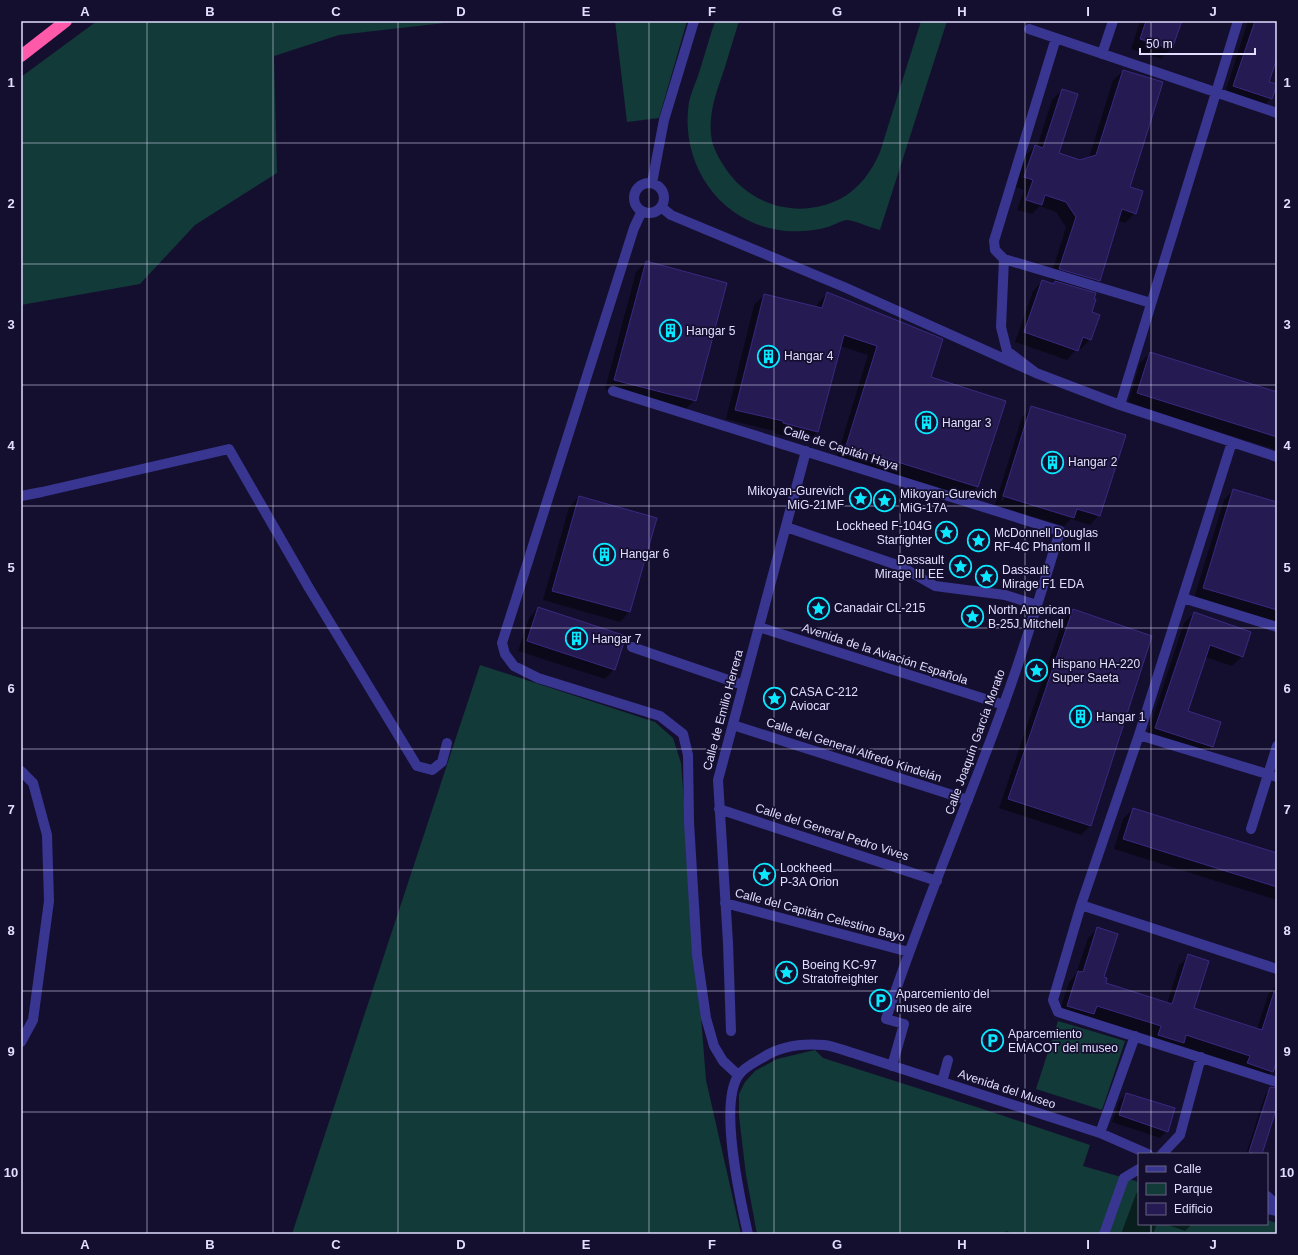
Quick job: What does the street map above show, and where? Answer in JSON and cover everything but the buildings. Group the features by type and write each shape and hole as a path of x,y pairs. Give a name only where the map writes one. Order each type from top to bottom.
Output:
{"highway":[{"path":"21,56 66,21"}],"street":[{"path":"652,183 664,120 694,21"},
{"path":"1102,54 1113,21"},
{"path":"1120,405 1238,21"},
{"path":"1029,29 1277,113"},
{"path":"1056,38 994,240 995,250 1004,259 1151,303"},
{"path":"652,183 664,192 664,203 661,207 653,213 642,212 636,205 634,196 642,184 652,183"},
{"path":"661,207 671,215 844,287 1036,373 1120,405 1277,456"},
{"path":"642,212 634,228 502,643 505,654 514,666 538,678 660,716 683,734 688,756 689,822 697,956 706,1018 714,1046 723,1061 738,1075 731,1094 730,1125 739,1196 748,1234"},
{"path":"1004,259 1001,327 1007,351 1036,373"},
{"name":"Calle de Capitán Haya","path":"613,391 1060,531"},
{"path":"1232,442 1139,735 1081,906 1053,1000 1058,1012 1277,1082"},
{"path":"21,496 229,449 309,588 417,766 432,770 442,762 448,743"},
{"name":"Calle de Emilio Herrera","path":"731,1031 718,780 806,451"},
{"path":"786,527 900,566 935,586 1005,595 1037,605"},
{"name":"Calle Joaquín García Morato","path":"892,1066 904,1024 886,1019 908,955 1004,705 1060,531"},
{"path":"1183,598 1277,628"},
{"name":"Avenida de la Aviación Española","path":"759,627 1004,705"},
{"path":"632,647 743,685"},
{"name":"Calle del General Alfredo Kindelán","path":"733,724 968,800"},
{"path":"1139,735 1272,776"},
{"path":"1251,829 1272,776 1277,746"},
{"path":"21,771 33,783 47,835 49,901 33,1020 21,1042"},
{"name":"Calle del General Pedro Vives","path":"719,809 937,881"},
{"name":"Calle del Capitán Celestino Bayo","path":"725,903 908,955"},
{"path":"1081,906 1277,969"},
{"path":"1100,1133 1135,1036"},
{"name":"Avenida del Museo","path":"738,1075 772,1052 794,1045 824,1045 1100,1133 1146,1153"},
{"path":"1163,1153 1180,1136 1200,1057"},
{"path":"942,1082 948,1060"},
{"path":"1104,1234 1124,1178 1138,1170"},
{"path":"1268,1197 1277,1205"}],"green space":[{"path":"97,21 462,21 339,35 274,56 277,173 195,225 140,284 21,305 21,77"},
{"path":"615,21 687,21 659,118 627,122"},
{"path":"715,21 739,21 715,96 711,114 711,132 714,147 722,163 732,177 744,189 758,198 774,205 790,208 806,208 823,205 840,199 859,185 869,173 880,152 921,21 947,21 880,230 848,220 828,227 807,231 786,231 763,226 742,217 724,204 709,188 698,169 691,148 688,125 689,102"},
{"path":"480,665 655,722 673,738 681,763 706,1080 741,1234 292,1234"},
{"path":"1058,1021 1125,1041 1102,1110 1036,1089"},
{"path":"815,1050 823,1058 1090,1145 1083,1166 1138,1182 1138,1225 1268,1225 1268,1220 1277,1223 1277,1234 757,1234 746,1175 739,1116 739,1094 745,1082 755,1071 777,1059"}],"place":[{"name":"Hangar 5","path":"671,331"},
{"name":"Hangar 4","path":"768,356"},
{"name":"Hangar 3","path":"926,423"},
{"name":"Hangar 2","path":"1053,462"},
{"name":"Mikoyan-Gurevich MiG-21MF","path":"860,498"},
{"name":"Mikoyan-Gurevich MiG-17A","path":"885,501"},
{"name":"Lockheed F-104G Starfighter","path":"947,533"},
{"name":"McDonnell Douglas RF-4C Phantom II","path":"979,540"},
{"name":"Hangar 6","path":"605,554"},
{"name":"Dassault Mirage III EE","path":"960,567"},
{"name":"Dassault Mirage F1 EDA","path":"987,577"},
{"name":"Canadair CL-215","path":"818,608"},
{"name":"North American B-25J Mitchell","path":"973,617"},
{"name":"Hangar 7","path":"577,639"},
{"name":"Hispano HA-220 Super Saeta","path":"1036,671"},
{"name":"CASA C-212 Aviocar","path":"774,699"},
{"name":"Hangar 1","path":"1081,717"},
{"name":"Lockheed P-3A Orion","path":"765,875"},
{"name":"Boeing KC-97 Stratofreighter","path":"786,972"},
{"name":"Aparcemiento del museo de aire","path":"880,1001"},
{"name":"Aparcemiento EMACOT del museo","path":"992,1041"}]}
